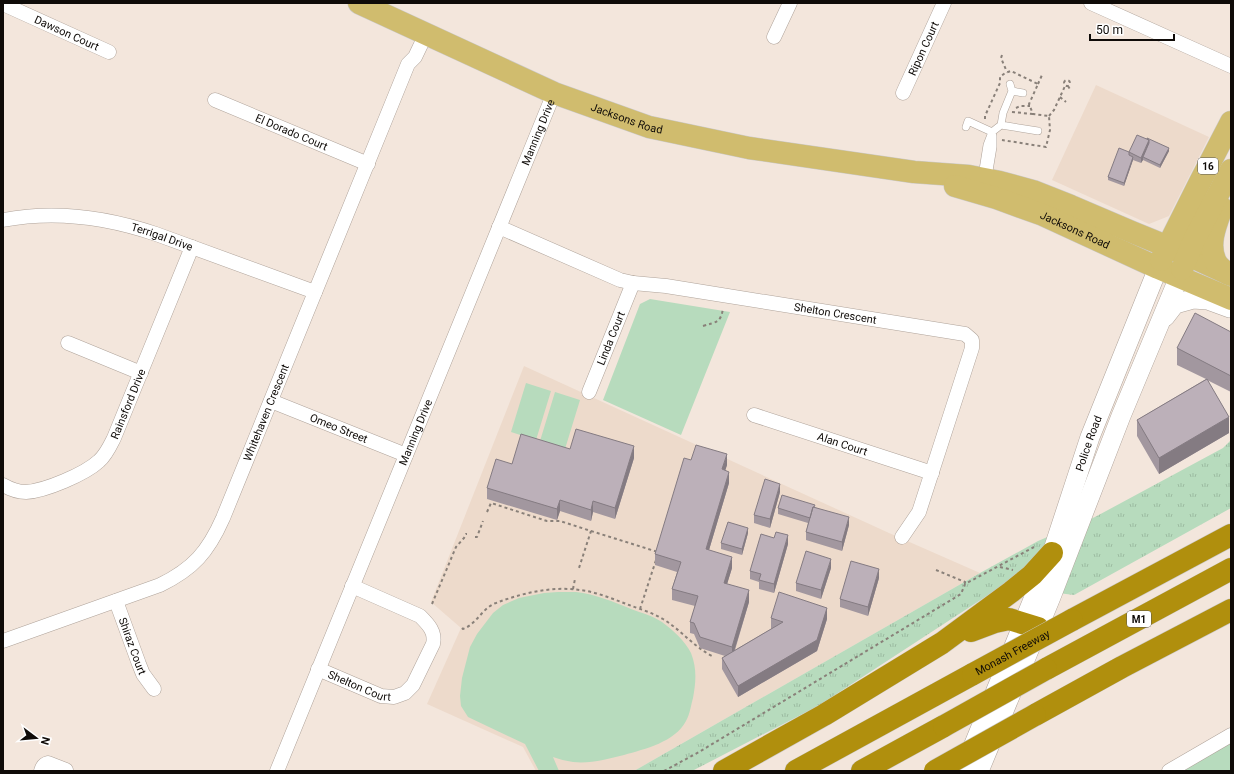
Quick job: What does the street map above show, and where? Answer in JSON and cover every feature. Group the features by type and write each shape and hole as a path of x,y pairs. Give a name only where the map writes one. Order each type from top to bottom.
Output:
{"highway":[{"name":"Monash Freeway","path":"796,771 1231,535"},
{"path":"724,771 824,715 942,643 1032,575 1046,549"},
{"name":"M1","path":"862,771 1231,569"},
{"path":"935,771 1122,667 1231,610"},
{"path":"942,643 995,622 1009,619 1031,626"}],"main road":[{"name":"Jacksons Road","path":"359,3 554,93 656,128 749,148 914,172 951,174 984,179 1033,191 1168,246 1229,274"},
{"name":"Police Road","path":"979,771 1031,626 1046,549 1158,268 1231,122"},
{"name":"Police Road","path":"963,771 1031,626 1195,238 1231,170"},
{"name":"Jacksons Road","path":"914,172 996,198 1043,215 1158,268 1231,299"},
{"path":"1229,274 1216,262 1212,248 1214,228 1231,185"},
{"path":"1160,323 1175,304 1186,300 1208,300 1231,308"},
{"path":"1090,437 1092,448 1094,450 1099,449 1108,432 1121,416"}],"street":[{"path":"774,37 790,3"},
{"name":"Ripon Court","path":"903,93 944,3"},
{"path":"1091,3 1231,66"},
{"name":"Dawson Court","path":"3,4 109,52"},
{"name":"Whitehaven Crescent","path":"3,641 147,591 172,579 192,564 207,548 223,518 408,64 415,57 422,32"},
{"name":"Manning Drive","path":"277,771 554,93"},
{"name":"El Dorado Court","path":"215,100 368,164"},
{"name":"Terrigal Drive","path":"3,220 54,215 95,218 133,226 315,292"},
{"name":"Shelton Crescent","path":"499,227 612,278 633,284 666,286 726,295 965,334 972,340 972,348 919,512 902,537"},
{"name":"Rainsford Drive","path":"3,485 17,491 25,492 39,490 84,472 105,455 114,438 192,247"},
{"name":"Linda Court","path":"589,392 633,284"},
{"path":"68,343 141,373"},
{"name":"Omeo Street","path":"271,401 406,455"},
{"name":"Alan Court","path":"754,415 932,473"},
{"name":"Shelton Court","path":"318,668 381,696 394,698 405,693 413,685 433,644 433,635 429,625 420,616 352,586"},
{"name":"Shiraz Court","path":"116,601 143,674 154,689"},
{"path":"1169,771 1231,736"},
{"path":"41,771 46,764 66,770"}],"lane":[{"path":"984,179 987,146 992,132 1001,125 1003,113 1012,91 1010,84"},
{"path":"1012,91 1023,93"},
{"path":"966,127 968,121 992,132"},
{"path":"1001,125 1038,131"}],"path":[{"path":"1002,55 1001,58 1007,72"},
{"path":"985,120 985,116 1000,83 1000,78 1007,72 1011,71 1038,84"},
{"path":"1033,114 1029,104 1042,75"},
{"path":"999,140 1046,147 1050,130 1049,116 1054,110 1065,85 1071,91"},
{"path":"1056,94 1066,102"},
{"path":"1030,106 1018,106 1011,112 1049,116"},
{"path":"703,326 718,321 722,316 726,295"},
{"path":"487,512 491,503 547,521 560,521 658,551 640,609"},
{"path":"475,536 477,537 483,520"},
{"path":"579,568 591,530"},
{"path":"432,604 456,547 467,534"},
{"path":"664,771 699,752 961,594 965,584 999,567 1046,549"},
{"path":"999,567 1019,572"},
{"path":"936,570 964,582 965,584"},
{"path":"573,589 575,579"},
{"path":"462,628 468,627 488,607 497,602 545,590 573,589 599,594 662,618 692,643 712,656"}],"shaded area":[{"path":"1096,85 1209,137 1169,216 1149,224 1052,180"},
{"path":"524,366 980,573 634,771 536,771 523,747 427,704 461,628 431,602"}],"green space":[{"path":"650,299 730,312 681,435 603,400 640,304"},
{"path":"526,383 551,391 536,440 511,432"},
{"path":"555,392 580,400 565,449 540,441"},
{"path":"1231,440 1231,508 1074,595 1002,586 818,706 692,771 634,771 980,573 1038,541 1095,517 1223,448"},
{"path":"558,592 576,592 590,595 655,618 662,622 682,640 691,653 693,659 695,681 693,698 686,721 675,734 659,744 599,761 573,762 553,757 559,771 539,771 525,744 468,717 461,706 460,696 462,678 470,647 477,634 493,613 503,605 519,598"},
{"path":"1231,735 1231,771 1169,771"}],"building":[{"path":"1137,135 1149,140 1141,158 1129,152"},
{"path":"1147,138 1169,148 1160,165 1143,157 1149,143"},
{"path":"1119,148 1129,152 1129,155 1133,157 1124,183 1108,177"},
{"path":"1195,313 1231,332 1231,376 1177,348"},
{"path":"1207,379 1229,417 1159,458 1137,420"},
{"path":"576,429 634,446 615,508 593,501 591,510 560,500 557,509 487,488 496,459 512,464 521,434 570,449"},
{"path":"696,445 727,454 722,469 729,472 706,549 732,557 724,583 749,590 732,647 700,637 694,623 690,622 698,596 672,589 681,562 655,554 684,458 691,460"},
{"path":"765,479 780,484 770,519 754,515"},
{"path":"782,495 815,505 810,518 778,508"},
{"path":"813,507 849,517 842,542 806,532"},
{"path":"728,522 748,528 742,549 721,543"},
{"path":"776,532 788,535 774,584 759,580 761,574 750,571 761,534 774,538"},
{"path":"806,551 831,559 821,590 796,583"},
{"path":"851,561 879,569 868,607 840,599"},
{"path":"779,592 827,608 817,640 738,686 722,658 783,622 771,618"}]}
